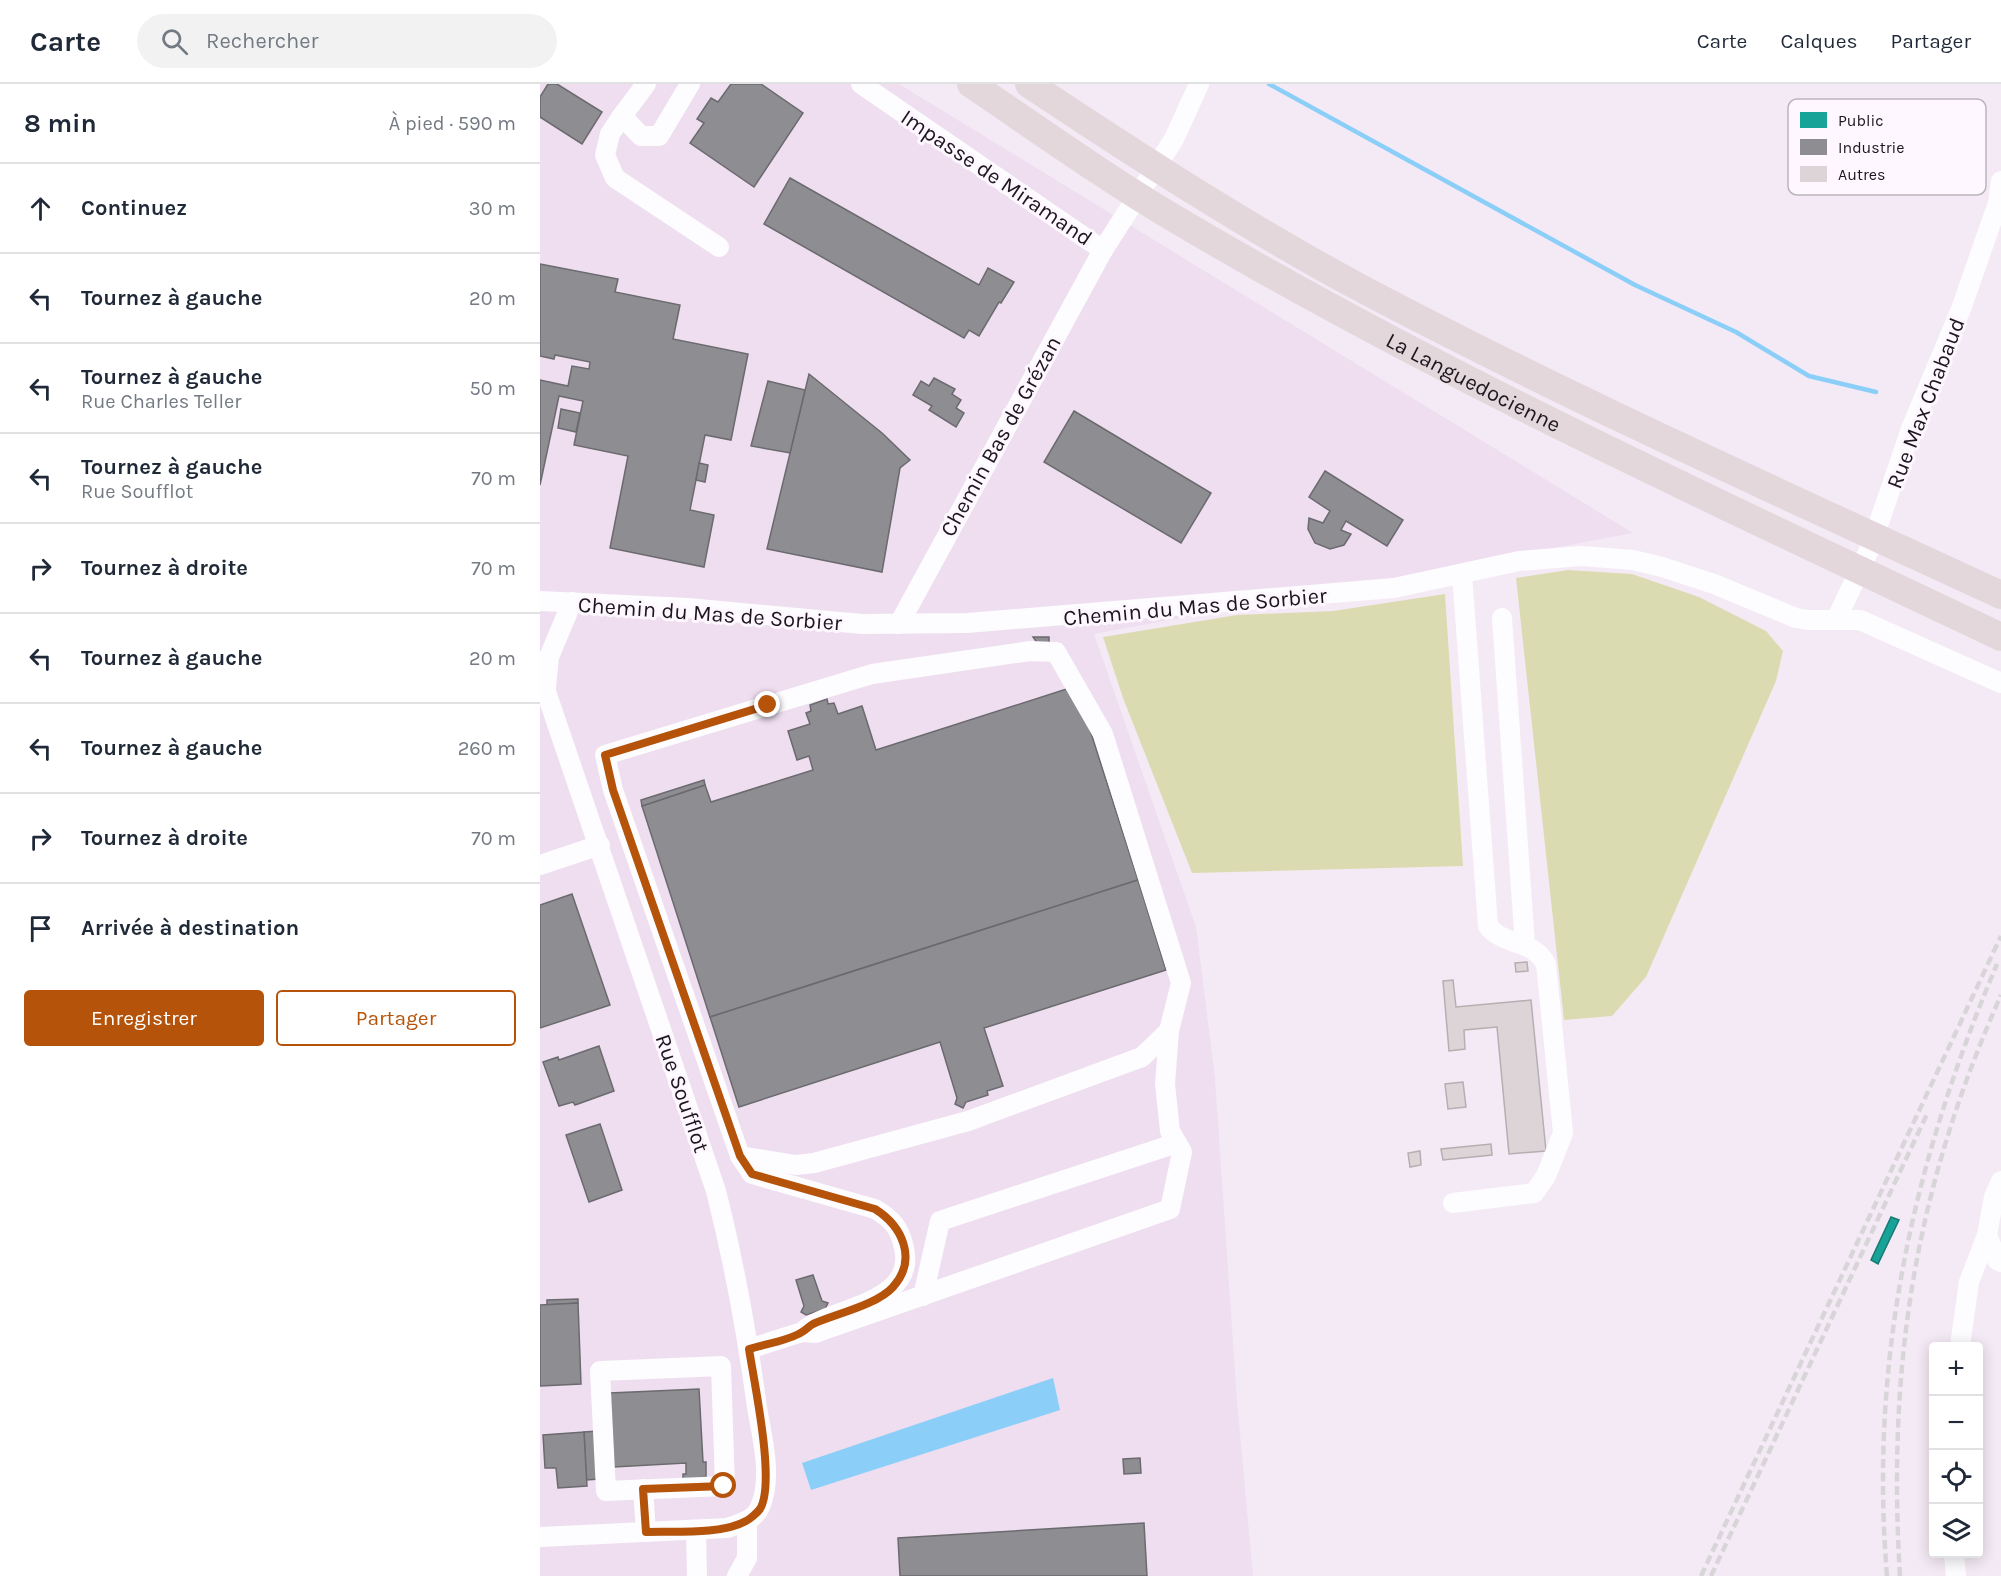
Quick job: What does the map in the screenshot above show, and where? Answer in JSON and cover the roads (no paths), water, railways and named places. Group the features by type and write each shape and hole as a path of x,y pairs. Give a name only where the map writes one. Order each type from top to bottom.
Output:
{"highway":[{"name":"La Languedocienne","path":"970,84 1176,219 1354,320 1606,449 2001,637"},
{"name":"La Languedocienne","path":"1029,84 1191,189 1367,291 1621,417 2001,595"}],"street":[{"path":"646,84 610,134 605,155 615,178 719,247"},
{"path":"622,116 641,136 659,136 690,84"},
{"name":"Impasse de Miramand","path":"861,84 1103,250"},
{"name":"Chemin Bas de Grézan","path":"899,624 1103,250 1174,139 1199,84"},
{"name":"Rue Max Chabaud","path":"1836,620 1871,546 1912,426 1961,309 2000,202 2001,181"},
{"name":"Chemin du Mas de Sorbier","path":"540,600 688,608 809,621 899,624 1018,620 1394,588 1519,561 1581,556 1633,560 1714,584 1796,618 1860,620 2001,683"},
{"path":"1453,1203 1534,1193 1546,1176 1563,1133 1546,964 1540,954 1525,945 1501,936 1488,926 1462,574"},
{"name":"Rue Soufflot","path":"572,602 549,657 543,681 716,1191 735,1266 765,1458 765,1486 753,1515 747,1558 737,1576"},
{"path":"1502,618 1525,945"},
{"path":"749,1349 802,1332 815,1333 1170,1209 1182,1152 1170,1131 1165,1084 1169,1031 1181,983 1103,734 1056,651 1030,651 872,674 605,755 613,790 740,1156 752,1174 875,1209 889,1218 900,1231 905,1253 902,1271 893,1288 857,1308 810,1325 802,1332"},
{"path":"540,865 600,845"},
{"path":"740,1156 796,1165 814,1163 968,1121 1142,1057 1169,1031"},
{"path":"923,1296 940,1221 1177,1143"},
{"path":"1961,1342 1969,1282 1987,1235 1994,1197 2001,1181"},
{"path":"1987,1235 1997,1260 2001,1262"},
{"path":"721,1366 724,1486 643,1489 606,1491 600,1371 721,1366"},
{"path":"643,1489 646,1532"},
{"path":"540,1537 727,1528 753,1515"},
{"path":"696,1530 697,1576"},
{"path":"1954,1558 1956,1576"}],"water":[{"path":"1053,1378 1060,1410 811,1490 802,1463"}],"waterway":[{"path":"1269,84 1635,285 1736,332 1809,376 1876,392"}],"railway":[{"path":"1701,1576 2001,936"},
{"path":"1887,1576 1883,1496 1885,1417 1892,1339 1904,1263 1921,1188 1942,1113 1967,1039 1997,964"},
{"path":"1900,1576 1897,1498 1898,1423 1913,1279 1928,1208 1947,1138 1971,1067 2001,995"},
{"path":"1711,1576 1927,1114"}]}
